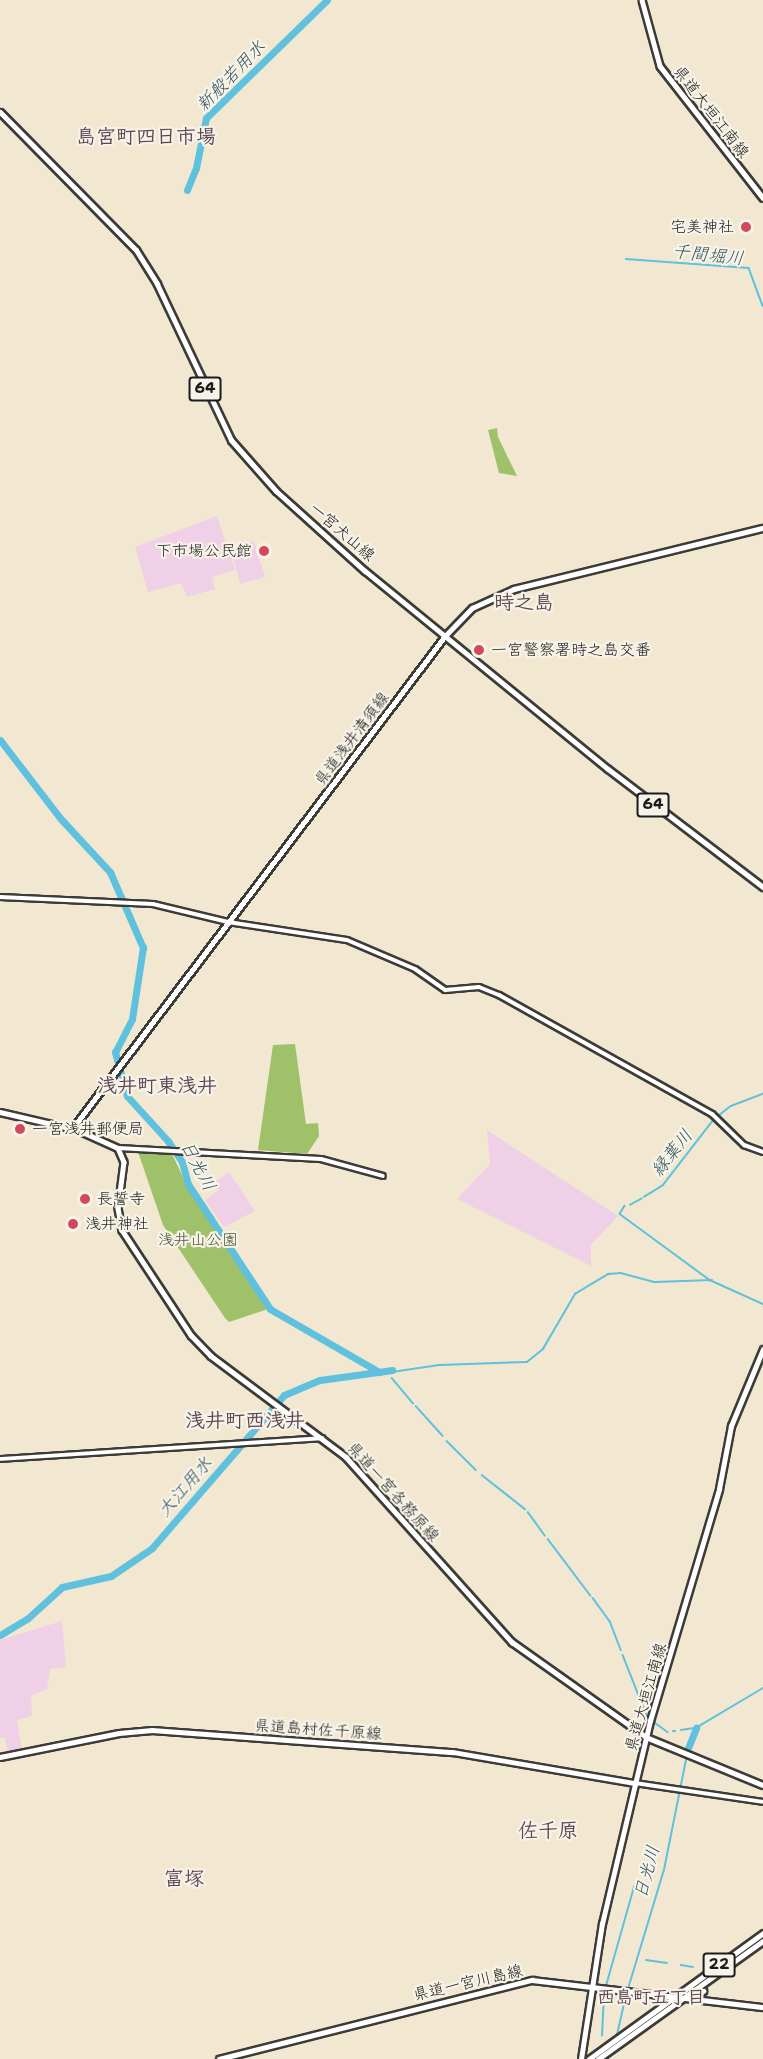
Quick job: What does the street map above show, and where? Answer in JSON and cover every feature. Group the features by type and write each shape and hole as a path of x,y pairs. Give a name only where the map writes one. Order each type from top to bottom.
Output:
{"main road":[{"name":"県道大垣江南線","path":"642,0 660,66 763,198"},
{"name":"一宮犬山線","path":"0,112 142,259 217,416 254,468 356,563 643,797 763,887"},
{"name":"県道浅井清須線","path":"72,1129 445,636 472,608 514,589 763,528"},
{"path":"0,1112 72,1129 118,1148"},
{"name":"県道一宮各務原線","path":"118,1148 124,1162 118,1216 128,1243 204,1350 323,1438 360,1471 507,1637 646,1737 763,1785"},
{"name":"県道大垣江南線","path":"581,2059 602,1924 646,1737 719,1489 731,1426 763,1349"},
{"name":"県道島村佐千原線","path":"0,1757 119,1733 152,1730 453,1752 635,1784"},
{"name":"22","path":"589,2059 763,1933"},
{"name":"22","path":"598,2059 689,1999 763,1943"},
{"name":"県道一宮川島線","path":"219,2059 510,1983 541,1981 763,2007"}],"street":[{"path":"0,897 153,904 228,922 347,940 415,969 445,990 483,988 712,1114 744,1145 763,1152"},
{"path":"118,1148 321,1159 383,1176"},
{"path":"0,1459 323,1438"},
{"path":"635,1784 763,1802"}],"shaded area":[{"path":"217,516 235,570 212,577 215,589 187,597 181,583 148,592 135,547"},
{"path":"254,541 265,577 240,584 231,549"},
{"path":"487,1130 618,1216 591,1245 591,1266 457,1199 490,1164"},
{"path":"229,1172 255,1211 224,1227 205,1200 219,1190 215,1182"},
{"path":"62,1621 66,1667 50,1669 47,1689 31,1696 32,1716 17,1720 22,1750 8,1753 5,1738 0,1738 0,1640"}],"green space":[{"path":"497,428 498,437 517,476 499,473 488,430"},
{"path":"295,1044 306,1124 318,1123 319,1136 307,1154 258,1150 273,1045"},
{"name":"浅井山公園","path":"137,1149 171,1152 187,1185 242,1264 268,1309 229,1322 225,1318 163,1225"}],"waterway":[{"name":"新般若用水","path":"187,190 196,168 206,118 327,0"},
{"name":"千間堀川","path":"626,259 749,268 763,306"},
{"name":"日光川","path":"0,740 60,818 110,872 143,948"},
{"name":"日光川","path":"143,947 132,1019 115,1052 127,1096 168,1141 182,1162 188,1184 270,1309 379,1372"},
{"name":"縁葉川","path":"718,1116 731,1106 763,1094"},
{"name":"縁葉川","path":"644,1197 663,1185 714,1119"},
{"name":"縁葉川","path":"630,1205 641,1199"},
{"path":"625,1206 620,1214 710,1280 763,1304"},
{"path":"392,1372 440,1365 527,1362 543,1349 575,1294 608,1274 621,1273 655,1282 712,1280"},
{"name":"大江用水","path":"0,1635 27,1619 62,1587 111,1576 152,1548 284,1395 320,1380 392,1370"},
{"name":"日光川","path":"392,1378 413,1403"},
{"name":"日光川","path":"416,1406 443,1436"},
{"name":"日光川","path":"447,1441 476,1470"},
{"name":"日光川","path":"482,1475 525,1509"},
{"name":"日光川","path":"528,1512 545,1535"},
{"name":"日光川","path":"548,1539 591,1596"},
{"name":"日光川","path":"593,1598 610,1621 621,1650"},
{"name":"日光川","path":"623,1655 648,1718"},
{"name":"大江用水","path":"681,1730 696,1728 763,1688"},
{"name":"日光川","path":"654,1722 668,1732"},
{"name":"日光川","path":"688,1748 696,1728"},
{"name":"日光川","path":"628,1989 664,1870 686,1760"},
{"path":"606,1986 634,1887"},
{"path":"646,1960 667,1963"},
{"path":"681,1965 693,1967"},
{"path":"602,2036 604,1993"},
{"name":"日光川","path":"617,2035 626,1995"},
{"name":"日光川","path":"608,2059 610,2054"}],"place":[{"name":"宅美神社","path":"746,227"},
{"name":"下市場公民館","path":"264,551"},
{"name":"一宮警察署時之島交番","path":"479,650"},
{"name":"一宮浅井郵便局","path":"20,1129"},
{"name":"長誓寺","path":"85,1199"},
{"name":"浅井神社","path":"73,1224"}],"district":[{"name":"島宮町四日市場","path":"146,136"},
{"name":"時之島","path":"524,602"},
{"name":"浅井町東浅井","path":"157,1085"},
{"name":"浅井町西浅井","path":"245,1420"},
{"name":"佐千原","path":"548,1830"},
{"name":"富塚","path":"184,1878"},
{"name":"西島町五丁目","path":"651,1997"}]}
